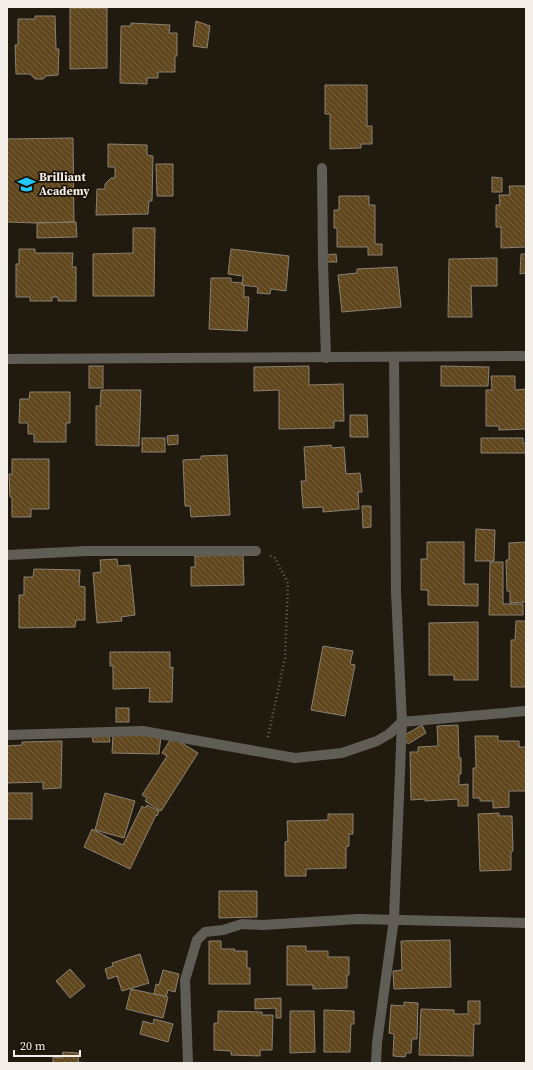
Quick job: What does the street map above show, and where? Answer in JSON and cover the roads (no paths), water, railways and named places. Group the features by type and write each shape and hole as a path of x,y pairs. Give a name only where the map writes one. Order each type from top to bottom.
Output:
{"street":[{"path":"322,168 326,358"},
{"path":"7,359 394,358 526,356"},
{"path":"376,1063 376,1043 394,919 402,722 396,592 394,358"},
{"path":"7,554 87,551 256,551"},
{"path":"7,735 143,731 295,758 342,754 377,741 389,734 402,722 526,711"},
{"path":"188,1063 184,980 197,940 205,932 223,930 242,924 263,925 350,919 394,919 526,924"}],"place":[{"name":"Brilliant Academy","path":"26,184"}]}
